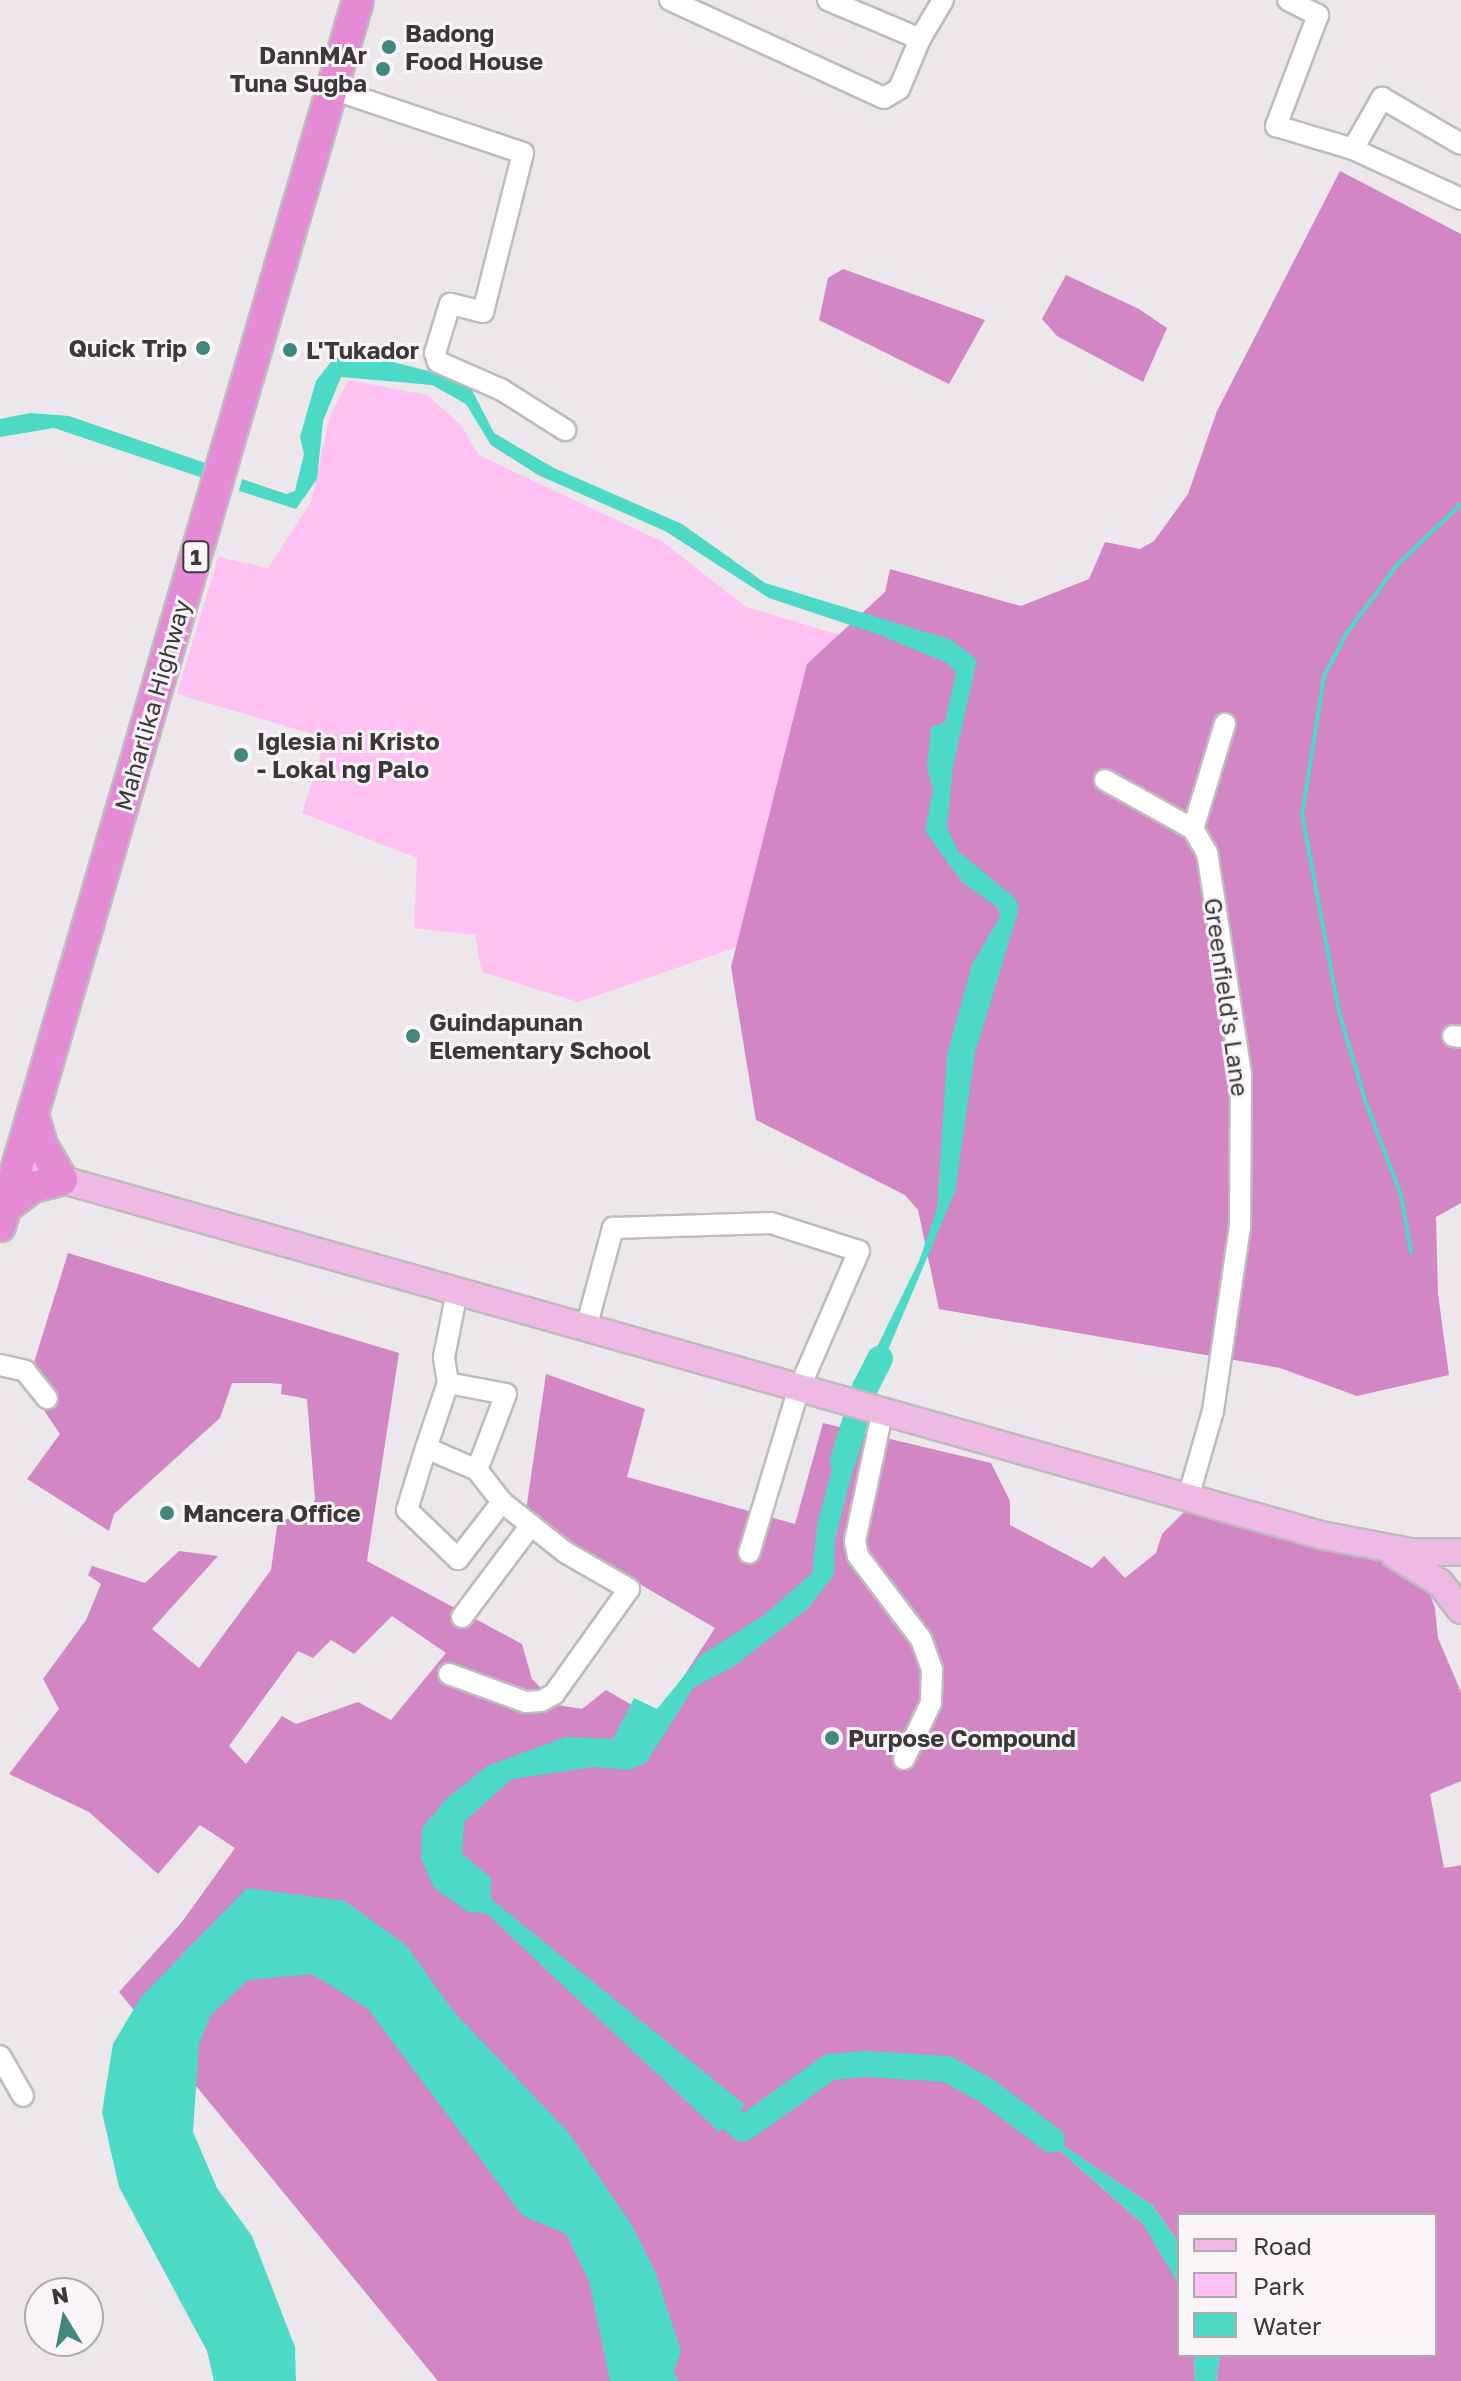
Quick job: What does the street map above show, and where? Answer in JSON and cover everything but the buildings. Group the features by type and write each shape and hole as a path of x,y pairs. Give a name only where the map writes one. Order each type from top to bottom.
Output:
{"highway":[{"name":"Maharlika Highway","path":"3,1216 358,0"},
{"path":"3,1216 33,1187 62,1180 42,1146 33,1114"}],"main road":[{"path":"17,1167 844,1404 1379,1548 1409,1560 1440,1583"},
{"path":"1379,1548 1449,1552"},
{"path":"1449,1552 1427,1562 1461,1610"}],"street":[{"path":"670,0 884,98 893,97 899,89 920,39 943,0"},
{"path":"828,0 862,6 920,39"},
{"path":"1288,0 1318,15 1276,126 1353,149 1461,199"},
{"path":"332,89 523,153 483,312 450,304 435,353 438,362 502,390 565,430"},
{"path":"1353,149 1382,98 1461,144"},
{"path":"1105,780 1193,829 1225,724"},
{"name":"Greenfield's Lane","path":"1188,1498 1213,1411 1223,1328 1239,1257 1243,1145 1241,1074 1227,962 1207,853 1193,829"},
{"path":"586,1328 613,1228 771,1223 859,1251 798,1391 749,1553"},
{"path":"457,1292 444,1357 448,1383 407,1510 458,1559 502,1502"},
{"path":"0,1365 25,1371 47,1398"},
{"path":"448,1383 506,1394 477,1470"},
{"path":"878,1413 855,1541 858,1556 921,1639 932,1670 931,1703 904,1759"},
{"path":"426,1448 477,1470 502,1502 531,1525 629,1589 554,1694 541,1701 526,1702 449,1674"},
{"path":"462,1617 531,1525"},
{"path":"0,2056 23,2096"}],"green space":[{"path":"349,380 427,395 460,424 479,455 663,542 746,607 847,637 781,932 578,1002 482,972 475,935 414,928 417,858 302,813 326,738 177,694 218,557 268,568 311,502 330,415"}],"shaded area":[{"path":"1340,171 1461,234 1461,1203 1436,1217 1438,1294 1449,1375 1357,1396 1280,1368 939,1309 918,1210 905,1195 756,1120 731,967 807,664 885,592 890,569 1021,606 1089,579 1105,542 1140,549 1154,541 1188,494 1217,411"},
{"path":"843,269 985,320 949,384 819,320 828,278"},
{"path":"1066,275 1139,309 1167,328 1143,382 1057,336 1042,319"},
{"path":"68,1253 399,1353 367,1561 522,1644 532,1679 557,1705 582,1709 606,1690 656,1719 715,1628 525,1517 546,1374 645,1409 627,1477 795,1524 823,1423 991,1463 1010,1501 1010,1525 1092,1568 1104,1556 1125,1578 1156,1553 1162,1534 1189,1507 1403,1564 1425,1581 1435,1608 1438,1638 1461,1692 1461,1781 1430,1794 1444,1868 1461,1865 1461,2381 1216,2381 1220,2357 1437,2357 1437,2213 1177,2213 1177,2240 1152,2205 1031,2125 1143,2224 1172,2265 1177,2279 1177,2357 1194,2357 1195,2381 438,2381 119,1992 182,1922 235,1848 200,1825 158,1874 89,1812 9,1774 59,1709 43,1679 86,1620 101,1584 88,1575 92,1566 145,1583 179,1551 218,1556 152,1629 199,1668 271,1570 278,1519 307,1519 315,1499 307,1399 281,1394 282,1384 232,1383 220,1418 114,1514 109,1531 27,1479 60,1434 27,1385","holes":["392,1616 446,1653 391,1720 358,1702 296,1724 282,1716 246,1764 229,1746 298,1651 313,1658 331,1640 354,1654"]}],"water":[{"path":"354,352 436,373 471,388 494,433 554,468 682,524 765,583 952,640 977,660 953,767 947,827 958,851 1016,899 1019,909 975,1053 955,1192 871,1390 858,1386 919,1261 937,1209 947,1055 972,964 1000,917 998,908 962,882 925,831 933,789 927,768 931,727 945,722 956,672 947,663 877,634 769,598 665,531 538,475 491,445 466,404 432,385 341,377 323,421 317,479 296,509 239,491 242,479 286,494 295,491 304,454 300,437 316,381 334,358"},
{"path":"30,413 69,416 214,466 209,480 54,428 0,437 0,419"},
{"path":"844,1424 863,1430 835,1540 834,1575 808,1608 736,1665 694,1687 646,1763 629,1770 594,1767 512,1779 464,1822 462,1853 491,1878 491,1899 745,2105 719,2132 486,1913 468,1912 434,1888 421,1858 422,1828 446,1799 487,1766 566,1737 613,1739 634,1698 657,1709 701,1655 764,1615 812,1573 817,1525"},
{"path":"247,1888 345,1901 406,1945 454,2012 568,2132 630,2222 655,2271 681,2351 674,2372 678,2381 610,2381 589,2281 566,2234 523,2216 368,2009 312,1974 248,1980 210,2016 199,2044 193,2132 217,2188 252,2236 295,2347 296,2381 214,2381 207,2351 119,2187 102,2112 113,2044 141,1997"},
{"path":"1024,2119 1152,2205 1177,2240 1177,2282 1143,2224"},
{"path":"1194,2357 1220,2357 1216,2381 1195,2381"}],"waterway":[{"path":"1411,1252 1401,1195 1366,1103 1339,1012 1302,815 1324,676 1347,633 1397,565 1461,504"},
{"path":"843,1461 865,1388 880,1359"},
{"path":"705,2096 743,2129 830,2067 867,2064 947,2069 987,2091 1052,2140"}],"place":[{"name":"Badong Food House","path":"389,47"},
{"name":"DannMAr Tuna Sugba","path":"383,69"},
{"name":"Quick Trip","path":"203,348"},
{"name":"L'Tukador","path":"290,350"},
{"name":"Iglesia ni Kristo - Lokal ng Palo","path":"241,755"},
{"name":"Guindapunan Elementary School","path":"413,1036"},
{"name":"Mancera Office","path":"167,1513"},
{"name":"Purpose Compound","path":"832,1738"}]}
